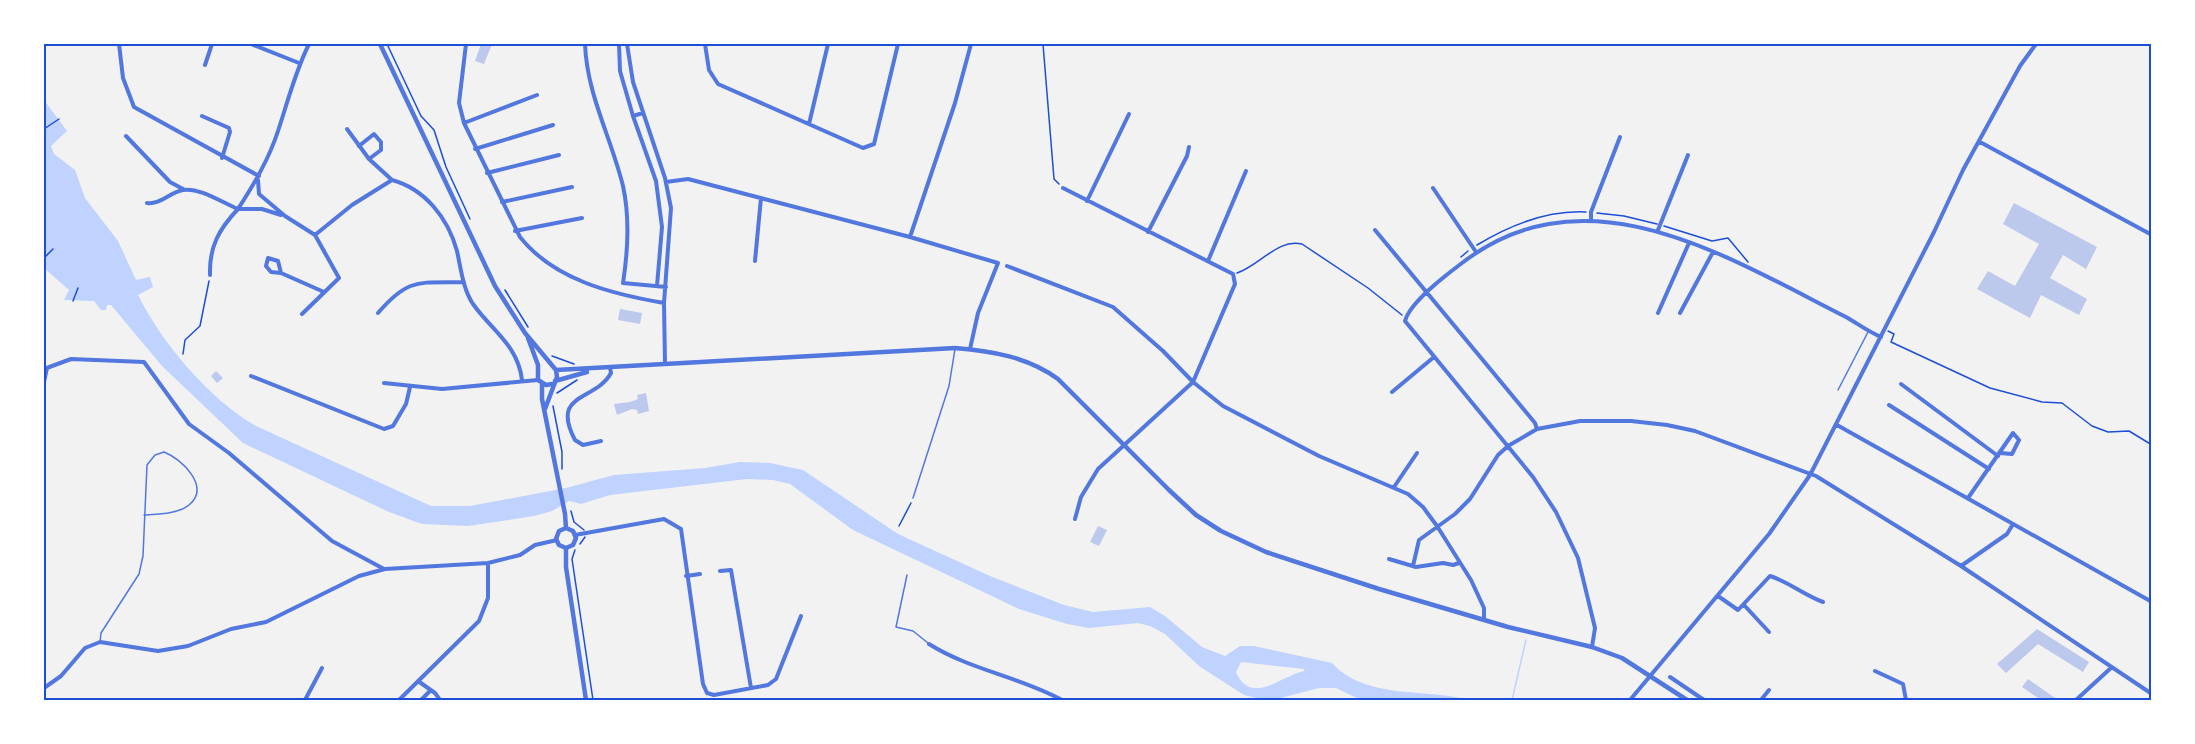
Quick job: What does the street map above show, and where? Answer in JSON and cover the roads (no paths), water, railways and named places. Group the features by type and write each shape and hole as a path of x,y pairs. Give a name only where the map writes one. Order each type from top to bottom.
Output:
{"street":[{"path":"119,44 123,78 134,107 222,158 259,176"},
{"path":"205,65 212,44"},
{"path":"251,44 299,63"},
{"path":"302,314 339,278 315,235 285,216 258,194 256,187 278,131 299,63 309,44"},
{"path":"380,44 495,286 551,365 556,370 576,373"},
{"path":"466,44 459,103 464,123 515,231 534,252 561,271 618,295 664,303"},
{"path":"585,44 586,73 623,186 629,224 624,283 666,287"},
{"path":"619,44 620,71 657,192 662,227 657,286"},
{"path":"627,44 633,82 666,182 671,208 664,303 664,364"},
{"path":"705,44 709,70 718,84 863,148 874,144 898,44"},
{"path":"809,124 828,44"},
{"path":"910,237 955,103 971,44"},
{"path":"1630,700 1785,514 1810,475 1881,338 1963,170 2020,66 2036,44"},
{"path":"464,123 537,94"},
{"path":"633,116 643,113"},
{"path":"1087,201 1129,114"},
{"path":"202,116 229,128 230,132 222,158"},
{"path":"476,148 553,125"},
{"path":"638,129 647,126"},
{"path":"346,129 369,159 392,180 408,184 432,203 446,224 456,248 464,282 474,304 511,347 521,368 522,380"},
{"path":"359,146 374,134 381,142 381,150 369,159"},
{"path":"126,136 170,182 238,209 262,209 285,216"},
{"path":"1591,220 1591,212 1620,137"},
{"path":"1980,142 2151,235"},
{"path":"1148,232 1187,156 1189,147"},
{"path":"487,173 559,155"},
{"path":"1658,230 1688,155"},
{"path":"1208,261 1246,171"},
{"path":"210,275 210,256 218,234 238,209 259,176"},
{"path":"666,182 688,179 910,237 998,263 978,314 970,349"},
{"path":"315,235 352,205 392,180"},
{"path":"502,202 572,187"},
{"path":"1063,188 1233,274 1235,284 1193,382 1124,443 1091,477 1081,497 1075,519"},
{"path":"1433,188 1474,250"},
{"path":"147,203 153,204 184,189"},
{"path":"755,261 761,198"},
{"path":"515,231 582,218"},
{"path":"1592,647 1594,628 1578,558 1556,512 1533,477 1406,321 1426,293 1474,250 1538,225 1569,219 1591,220 1658,230 1689,243 1703,246 1881,338"},
{"path":"1375,230 1535,423 1537,429"},
{"path":"1658,313 1689,243"},
{"path":"1680,313 1713,252"},
{"path":"281,273 278,261 268,258 266,266 271,272 281,273 324,292"},
{"path":"1007,266 1113,307 1155,343 1193,382 1247,421 1319,456 1394,487 1423,507 1478,594 1484,608 1484,620"},
{"path":"378,313 396,292 413,284 464,282"},
{"path":"528,332 568,513 566,528"},
{"path":"384,383 442,389 539,377 554,383 576,373 610,367 955,348 1010,355 1043,368 1124,443 1196,515 1221,531 1266,552 1484,620 1592,647 1622,658 1687,700"},
{"path":"1392,392 1434,357"},
{"path":"44,382 45,369 71,359 144,362 189,424 229,453 332,541 385,569"},
{"path":"539,377 551,365"},
{"path":"601,441 583,446 575,440 571,433 569,415 576,397 597,390 606,382 611,373 610,367"},
{"path":"545,409 556,370"},
{"path":"251,376 384,429 393,426 406,404 410,387"},
{"path":"1901,384 1999,455 2012,454 2019,440 2017,435 2013,433 1999,455 1968,498"},
{"path":"1889,405 1989,469"},
{"path":"1413,566 1419,540 1455,514 1470,499 1485,472 1508,446 1537,429 1580,421 1630,421 1667,425 1695,431 1826,482 1961,566 2151,694"},
{"path":"1837,425 2151,602"},
{"path":"1394,487 1417,453"},
{"path":"566,528 575,535 664,519 681,529 703,684 707,693 714,695 768,685 776,679 801,616"},
{"path":"1961,566 2007,534 2013,524"},
{"path":"556,540 559,531 566,528"},
{"path":"556,540 559,545 566,548 574,544 575,535"},
{"path":"44,688 61,676 85,648 100,642 158,651 188,646 231,629 266,622 359,576 385,569 488,563 520,555 535,545 556,540"},
{"path":"566,548 566,567 586,700"},
{"path":"1389,559 1413,566 1443,563 1453,566 1459,563"},
{"path":"399,700 479,621 488,598 488,563"},
{"path":"720,571 731,570 752,688"},
{"path":"686,576 700,574"},
{"path":"1718,596 1738,610 1770,576 1784,581 1802,594 1823,603"},
{"path":"1744,605 1769,632"},
{"path":"929,644 985,672 1052,694 1062,700"},
{"path":"2076,700 2112,667"},
{"path":"305,700 322,668"},
{"path":"1875,671 1903,684 1906,700"},
{"path":"1670,677 1704,700"},
{"path":"418,681 440,700"},
{"path":"422,700 431,690"},
{"path":"1761,700 1769,690"},
{"path":"1946,700 1957,700"}],"lane":[{"path":"1838,390 1869,330"},
{"path":"913,498 949,386 955,348"},
{"path":"100,642 101,633 139,574 143,556 144,515 147,465 160,452 171,455 189,469 197,488 195,497 189,505 180,510 144,515"},
{"path":"907,575 896,627 913,631 929,644"}],"water":[{"path":"44,100 67,131 51,146 54,154 75,170 85,198 118,241 136,280 150,277 153,287 138,295 173,350 205,386 221,401 256,426 431,506 470,506 566,488 614,475 705,468 740,462 770,463 803,470 898,534 990,576 1064,605 1093,612 1150,607 1165,616 1202,647 1225,656 1240,646 1254,646 1332,663 1346,675 1379,688 1469,700 1361,700 1336,688 1319,688 1277,699 1260,699 1244,695 1199,666 1165,634 1150,626 1138,623 1089,628 1067,624 1019,609 853,530 790,484 773,480 747,479 610,495 581,504 569,501 552,511 534,516 468,526 422,524 389,512 243,443 162,366 111,305 107,305 106,310 101,310 94,301 64,300 69,290 44,268","holes":["1241,662 1304,669 1304,671 1258,688 1250,687 1242,682 1236,672"]}],"waterway":[{"path":"1512,700 1526,640"}]}
